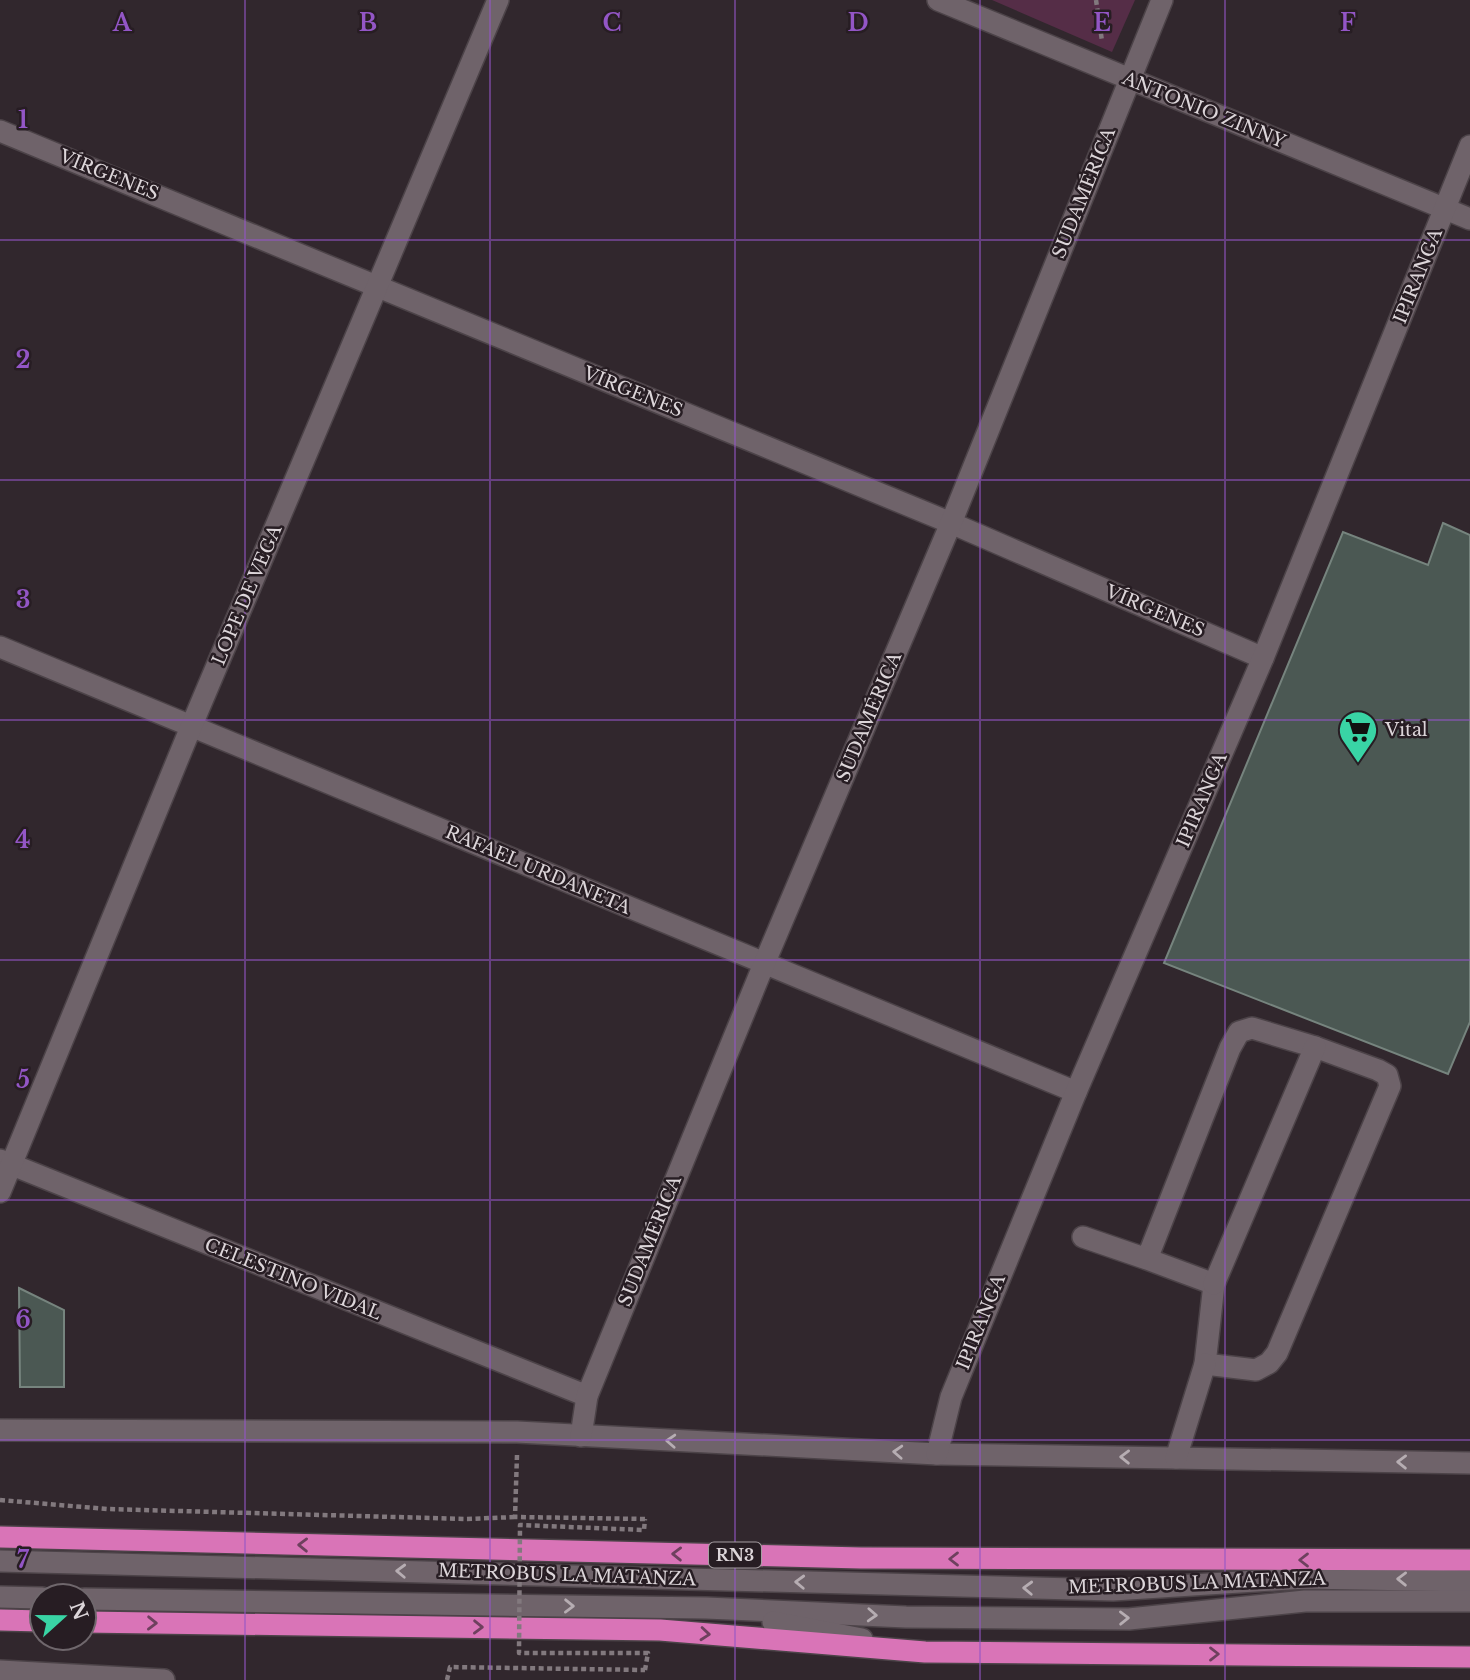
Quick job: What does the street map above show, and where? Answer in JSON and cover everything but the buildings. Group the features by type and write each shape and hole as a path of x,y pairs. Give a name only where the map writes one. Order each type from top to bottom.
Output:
{"highway":[{"name":"RN3","path":"0,1537 862,1558 1470,1560"},
{"path":"0,1620 28,1621"},
{"path":"98,1622 660,1630 925,1652 1470,1657"},
{"path":"1429,1656 1470,1666"}],"street":[{"name":"LOPE DE VEGA","path":"0,1192 6,1163 498,0"},
{"name":"ANTONIO ZINNY","path":"938,0 1470,219"},
{"name":"SUDAMÉRICA","path":"581,1436 587,1396 764,964 951,523 1162,0"},
{"name":"VÍRGENES","path":"0,131 951,523 1263,658"},
{"name":"IPIRANGA","path":"937,1454 951,1397 1076,1092 1263,658 1470,146"},
{"name":"RAFAEL URDANETA","path":"0,647 1076,1092"},
{"path":"1147,1259 1230,1048 1239,1032 1252,1028 1315,1047 1387,1075 1390,1086 1277,1353 1269,1363 1256,1370 1205,1364"},
{"path":"1176,1458 1205,1364 1214,1284 1315,1047"},
{"name":"CELESTINO VIDAL","path":"6,1163 587,1396"},
{"path":"1083,1237 1214,1284"},
{"path":"0,1430 517,1432 937,1454 1470,1463"},
{"name":"METROBUS LA MATANZA","path":"0,1560 1113,1590 1305,1578 1470,1581"},
{"path":"0,1597 28,1598"},
{"name":"METROBUS LA MATANZA","path":"98,1599 706,1608 906,1617 1129,1619 1305,1601 1470,1601"},
{"name":"METROBUS LA MATANZA","path":"706,1608 925,1652"},
{"path":"0,1671 163,1680"}],"path":[{"path":"1096,0 1104,69"},
{"path":"515,1517 517,1432"},
{"path":"0,1500 121,1509 467,1520 515,1517 645,1519 644,1530 520,1525 519,1653 648,1653 645,1670 450,1667 447,1680"}],"shaded area":[{"path":"992,0 1135,0 1112,52"}],"place":[{"name":"Vital","path":"1358,764"}]}
